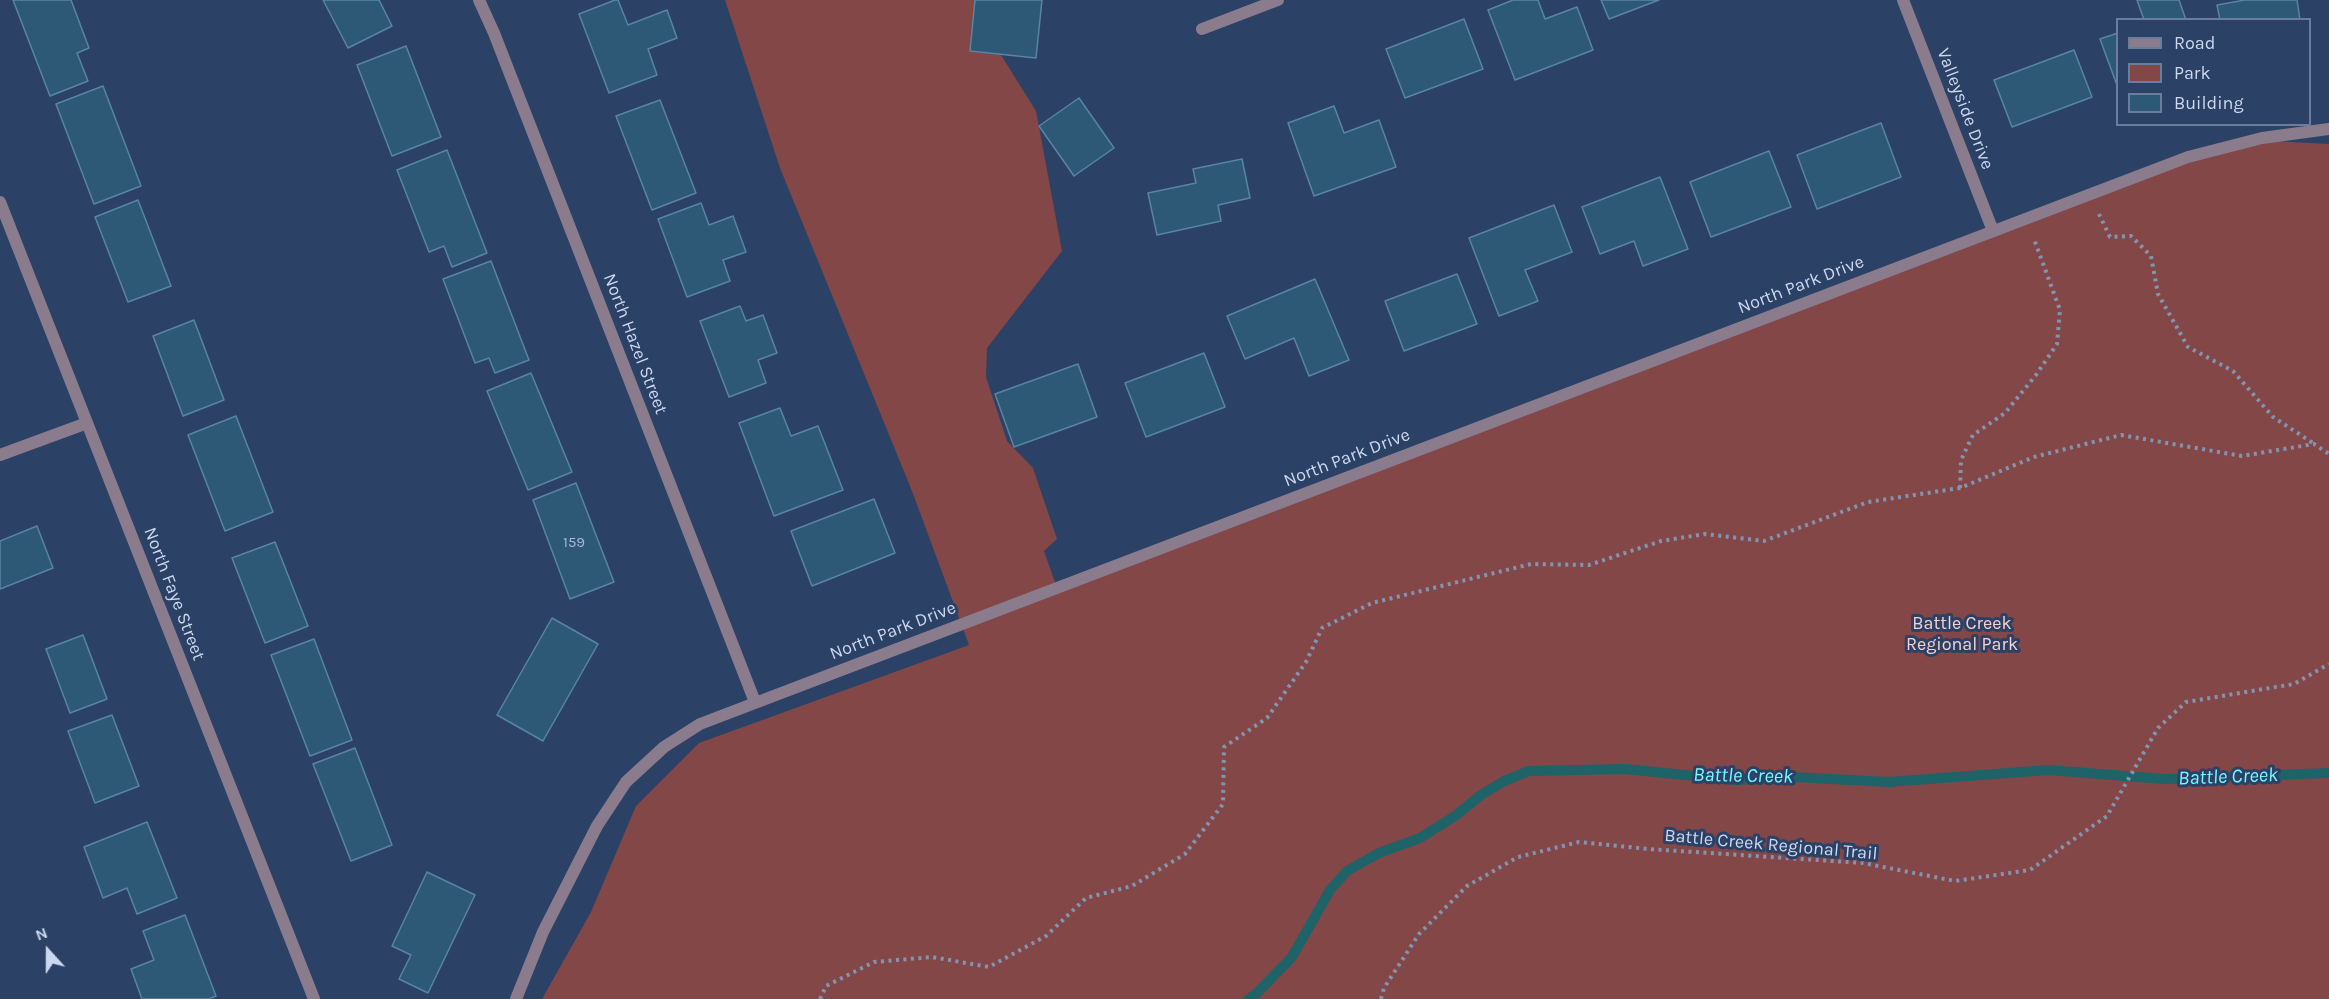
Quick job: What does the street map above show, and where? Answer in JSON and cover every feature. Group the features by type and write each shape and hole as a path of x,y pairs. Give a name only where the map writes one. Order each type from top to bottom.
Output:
{"street":[{"name":"North Hazel Street","path":"478,0 494,33 755,702"},
{"path":"1203,29 1278,0"},
{"name":"Valleyside Drive","path":"1903,0 1993,231"},
{"name":"North Park Drive","path":"516,999 543,932 597,826 626,782 664,747 700,724 2188,157 2262,138 2329,129"},
{"name":"North Faye Street","path":"0,202 314,999"},
{"path":"0,455 87,423"}],"path":[{"path":"2090,195 2110,237 2131,236 2151,256 2158,294 2188,347 2233,371 2274,417 2329,454"},
{"path":"1960,488 1961,460 1973,435 2005,413 2036,375 2056,344 2060,310 2026,219"},
{"path":"820,999 826,986 874,962 932,957 989,967 1046,936 1086,898 1132,885 1185,854 1223,804 1224,747 1268,718 1306,662 1322,628 1372,603 1531,564 1588,565 1661,541 1705,534 1764,541 1868,502 1960,488 2034,457 2121,435 2242,456 2314,444"},
{"name":"Battle Creek Regional Trail","path":"1381,999 1384,988 1419,934 1467,886 1518,857 1579,842 1648,849 1863,863 1954,881 2030,870 2107,816 2158,728 2186,702 2294,684 2329,664"}],"green space":[{"name":"Battle Creek Regional Park","path":"725,0 974,0 978,18 1036,111 1062,251 987,348 986,377 1007,441 1033,468 1057,539 1044,551 1057,588 2236,139 2329,144 2329,999 542,999 591,912 636,806 699,743 969,645 912,491 780,168"}],"building":[{"path":"13,0 71,0 89,48 77,53 88,81 50,96"},
{"path":"323,0 379,0 392,26 348,48"},
{"path":"618,0 628,25 667,10 677,38 648,49 657,75 609,93 579,14"},
{"path":"975,0 1042,0 1036,58 970,51"},
{"path":"1513,0 1538,0 1545,19 1577,7 1593,50 1515,80 1488,10"},
{"path":"1601,0 1659,0 1609,19"},
{"path":"2137,0 2179,0 2185,18 2143,18"},
{"path":"2245,0 2297,0 2300,18 2220,18 2217,5"},
{"path":"1464,19 1483,69 1405,98 1386,49"},
{"path":"2116,34 2116,83 2100,39"},
{"path":"406,46 441,137 392,156 357,65"},
{"path":"2074,50 2092,97 2012,127 1994,80"},
{"path":"103,86 141,186 94,204 56,104"},
{"path":"1079,98 1114,148 1074,176 1039,126"},
{"path":"660,100 696,193 652,210 616,116"},
{"path":"1334,106 1344,133 1379,120 1396,167 1314,196 1288,123"},
{"path":"1881,123 1901,177 1817,209 1797,155"},
{"path":"447,150 487,253 452,267 444,246 429,252 397,170"},
{"path":"1769,151 1791,207 1711,237 1690,182"},
{"path":"1242,159 1250,198 1218,205 1221,221 1157,235 1148,193 1196,183 1193,169"},
{"path":"1660,177 1688,249 1643,266 1634,241 1600,254 1582,207"},
{"path":"138,200 171,286 128,302 95,217"},
{"path":"701,203 709,225 733,216 746,252 723,260 730,281 687,297 658,219"},
{"path":"1554,205 1572,252 1525,270 1538,301 1499,316 1469,238"},
{"path":"491,261 529,360 495,373 489,358 475,363 443,279"},
{"path":"1457,274 1477,324 1404,351 1385,301"},
{"path":"1315,279 1349,360 1309,376 1294,338 1245,359 1227,316"},
{"path":"740,306 746,321 763,315 777,353 758,360 766,383 729,397 700,321"},
{"path":"194,320 224,400 183,416 153,336"},
{"path":"1204,353 1225,407 1146,437 1125,383"},
{"path":"1078,364 1097,417 1014,447 995,394"},
{"path":"531,373 572,472 528,490 487,391"},
{"path":"780,408 791,436 818,426 843,490 774,516 739,423"},
{"path":"236,416 273,512 225,531 188,435"},
{"path":"576,483 614,582 570,599 533,500"},
{"path":"874,499 895,553 812,586 791,531"},
{"path":"37,526 53,568 0,589 0,541"},
{"path":"275,542 308,626 265,643 232,558"},
{"path":"552,618 598,644 543,741 497,715"},
{"path":"83,635 107,699 70,713 46,649"},
{"path":"314,639 352,740 310,756 271,655"},
{"path":"112,715 139,786 95,803 68,731"},
{"path":"355,748 392,845 351,861 313,764"},
{"path":"147,822 177,898 137,914 127,888 103,898 84,847"},
{"path":"427,872 475,895 428,993 399,979 411,955 392,946"},
{"path":"185,915 216,996 209,999 142,999 131,969 154,960 143,931"}],"waterway":[{"name":"Battle Creek","path":"1248,999 1255,995 1292,957 1330,890 1347,871 1379,853 1420,838 1455,816 1481,795 1504,781 1529,771 1624,769 1736,780 1793,777 1889,782 2048,770 2164,779 2329,773"}]}
